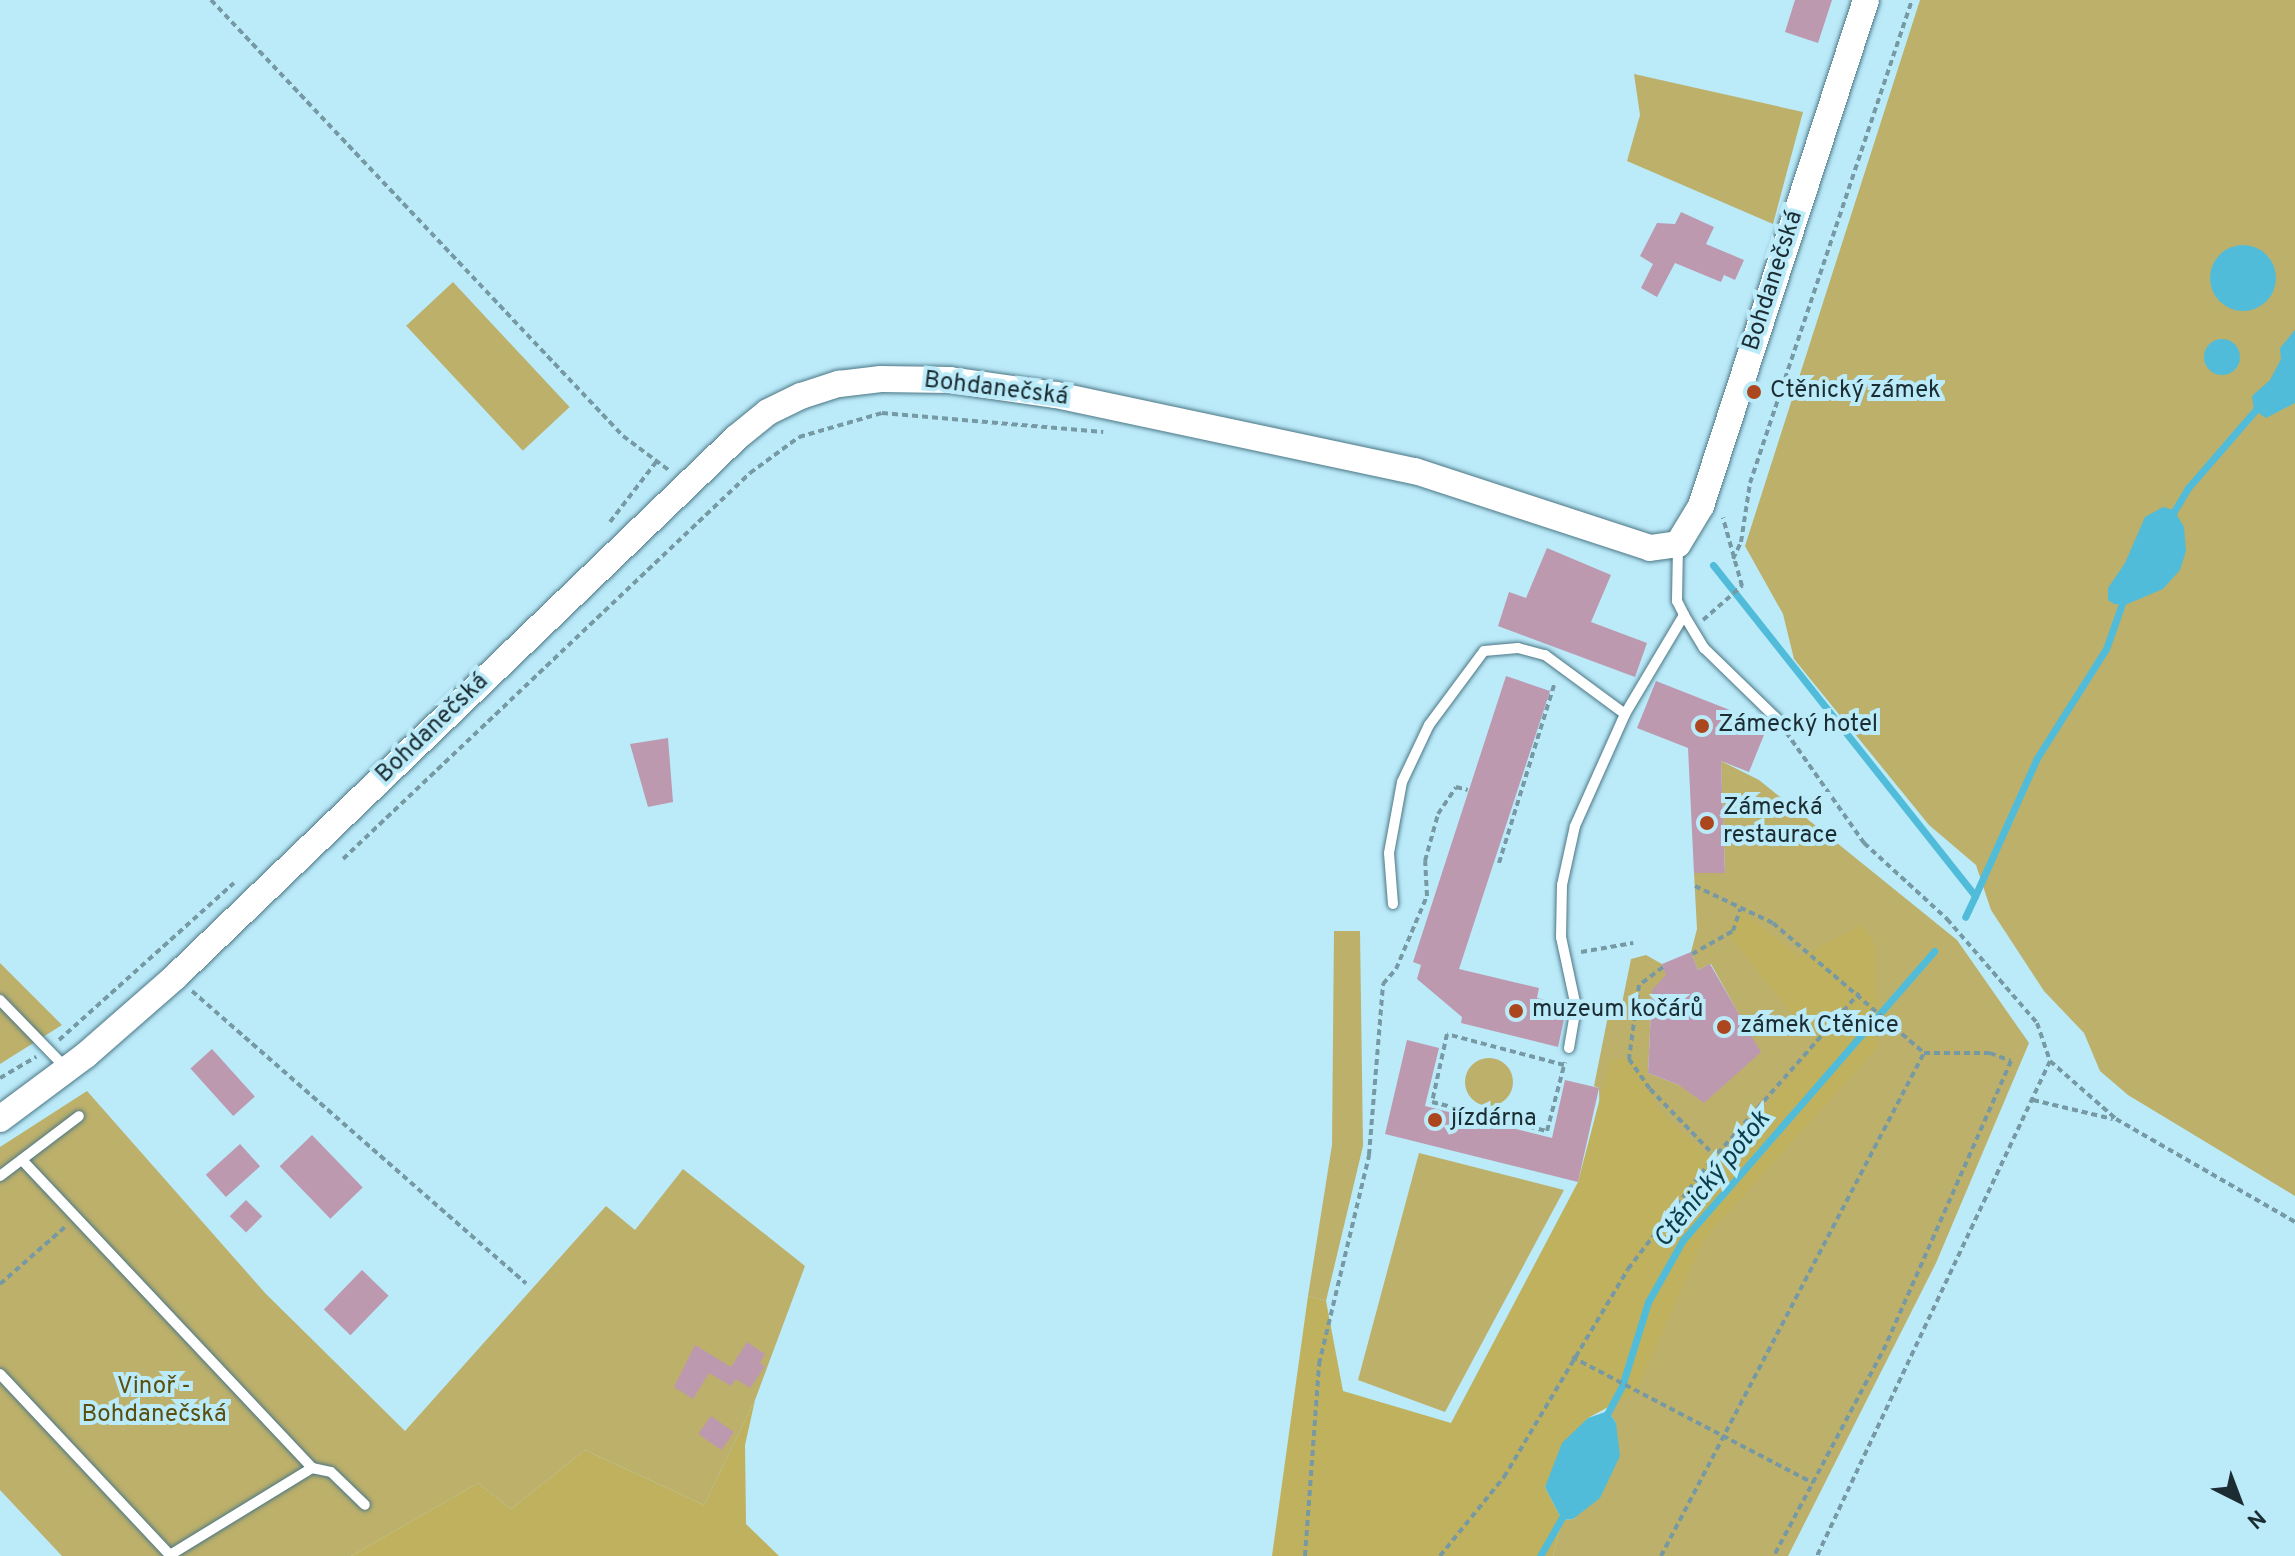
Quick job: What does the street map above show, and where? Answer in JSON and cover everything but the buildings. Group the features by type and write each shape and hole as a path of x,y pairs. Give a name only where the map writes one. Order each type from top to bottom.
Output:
{"street":[{"name":"Bohdanečská","path":"0,1119 67,1069 175,977 689,483 768,412 801,396 867,381 950,380 1056,395 1309,446 1415,471 1650,548 1678,544 1701,506 1866,0"}],"lane":[{"path":"1678,544 1677,601 1684,615 1692,629 1777,719"},
{"path":"1569,1048 1576,1007 1561,937 1562,885 1575,826 1625,714 1684,615"},
{"path":"1393,904 1389,853 1402,782 1429,725 1484,651 1518,648 1545,655 1625,714"},
{"path":"0,1000 67,1069"},
{"path":"0,1176 79,1116"},
{"path":"23,1161 312,1468 331,1472 365,1505"},
{"path":"0,1374 170,1555 312,1468"}],"path":[{"path":"210,0 623,436 689,483"},
{"path":"1733,559 1741,542 1750,483 1912,0"},
{"path":"343,859 750,473 799,437 854,417 917,412 1120,434"},
{"path":"600,533 656,462"},
{"path":"1692,629 1739,590"},
{"path":"1499,863 1555,682"},
{"path":"1777,719 1864,843 1947,919 2037,1023 2050,1061 2116,1119 2295,1222"},
{"path":"1305,1556 1319,1364 1369,1155 1383,984 1396,969 1427,896 1425,861 1438,814 1456,787 1468,790"},
{"path":"0,1078 48,1050 245,873"},
{"path":"1695,886 1773,923 1859,993 1924,1053 1990,1053 2011,1061 1886,1345 1774,1556"},
{"path":"1692,954 1733,931 1740,909"},
{"path":"1585,952 1633,943"},
{"path":"1663,967 1639,985 1629,1059 1650,1089 1715,1156"},
{"path":"175,977 526,1283"},
{"path":"1440,1556 1504,1477 1572,1357 1628,1269 1715,1156 1859,993"},
{"path":"1564,1065 1447,1034 1432,1102 1547,1131 1569,1048"},
{"path":"1661,1556 1924,1053"},
{"path":"1817,1556 2050,1061"},
{"path":"2033,1100 2116,1119"},
{"path":"0,1284 76,1218"},
{"path":"1572,1357 1813,1483"}],"green space":[{"path":"1920,0 2295,0 2295,1196 2128,1095 2100,1071 2084,1033 2044,991 1991,910 1976,865 1929,825 1794,659 1783,614 1745,546"},
{"path":"1634,74 1803,112 1773,224 1627,161 1640,115"},
{"path":"453,282 570,407 523,451 406,326"},
{"path":"1721,761 1759,780 1957,940 2029,1043 1936,1263 1788,1556 1553,1556 1562,1520 1574,1519 1616,1423 1608,1411 1599,1088 1594,1086 1608,1016 1619,1018 1631,959 1646,955 1662,964 1667,975 1652,991 1648,1073 1679,1085 1760,1052 1711,964 1698,970 1691,952 1697,929 1694,873 1725,873"},
{"path":"1334,931 1360,931 1363,1146 1326,1301 1308,1296 1332,1145"},
{"path":"0,963 62,1025 0,1064"},
{"path":"1489,1058 1498,1059 1506,1065 1512,1073 1512,1091 1506,1099 1498,1105 1489,1106 1480,1105 1472,1099 1466,1091 1465,1082 1466,1073 1472,1065 1480,1059"},
{"name":"Vinoř - Bohdanečská","path":"87,1091 266,1294 405,1431 606,1206 635,1230 683,1169 805,1266 755,1400 704,1505 585,1450 511,1509 478,1483 351,1556 62,1556 0,1490 0,1147"},
{"path":"1419,1153 1564,1190 1445,1412 1358,1380"}],"shaded area":[{"path":"1743,912 1800,957 1862,925 1875,945 1878,1047 1704,1239 1636,1392 1588,1418 1545,1487 1562,1520 1553,1556 1272,1556 1308,1296 1326,1301 1343,1391 1451,1423 1578,1182 1610,1060 1638,1058 1657,1108 1718,1166 1816,1044 1726,931"},
{"path":"755,1400 745,1445 746,1524 779,1556 351,1556 478,1483 511,1509 585,1450 704,1505"}],"water":[{"path":"2237,245 2249,245 2261,250 2271,260 2276,278 2274,291 2261,306 2249,311 2237,311 2225,306 2215,296 2210,284 2210,272 2215,260 2225,250"},
{"path":"2295,330 2295,403 2266,418 2254,410 2252,396 2270,380 2281,359 2280,348"},
{"path":"2222,339 2235,344 2240,357 2235,370 2222,375 2209,370 2204,357 2209,344"},
{"path":"2163,507 2174,510 2184,527 2186,551 2180,570 2163,589 2125,605 2114,604 2108,600 2108,588 2125,563 2145,517"},
{"path":"1608,1411 1616,1423 1620,1456 1600,1498 1573,1519 1562,1520 1545,1487 1562,1443 1588,1418"}],"waterway":[{"path":"2170,518 2188,488 2259,406"},
{"name":"Ctěnický potok","path":"1713,565 1975,896 1965,917"},
{"path":"1975,896 2037,758 2106,649 2124,598"},
{"name":"Ctěnický potok","path":"1605,1418 1622,1386 1648,1302 1683,1240 1934,951"},
{"name":"Ctěnický potok","path":"1540,1556 1564,1514"}],"place":[{"name":"Ctěnický zámek","path":"1754,392"},
{"name":"Zámecký hotel","path":"1702,726"},
{"name":"Zámecká restaurace","path":"1707,823"},
{"name":"muzeum kočárů","path":"1516,1011"},
{"name":"zámek Ctěnice","path":"1724,1027"},
{"name":"jízdárna","path":"1435,1120"}]}
